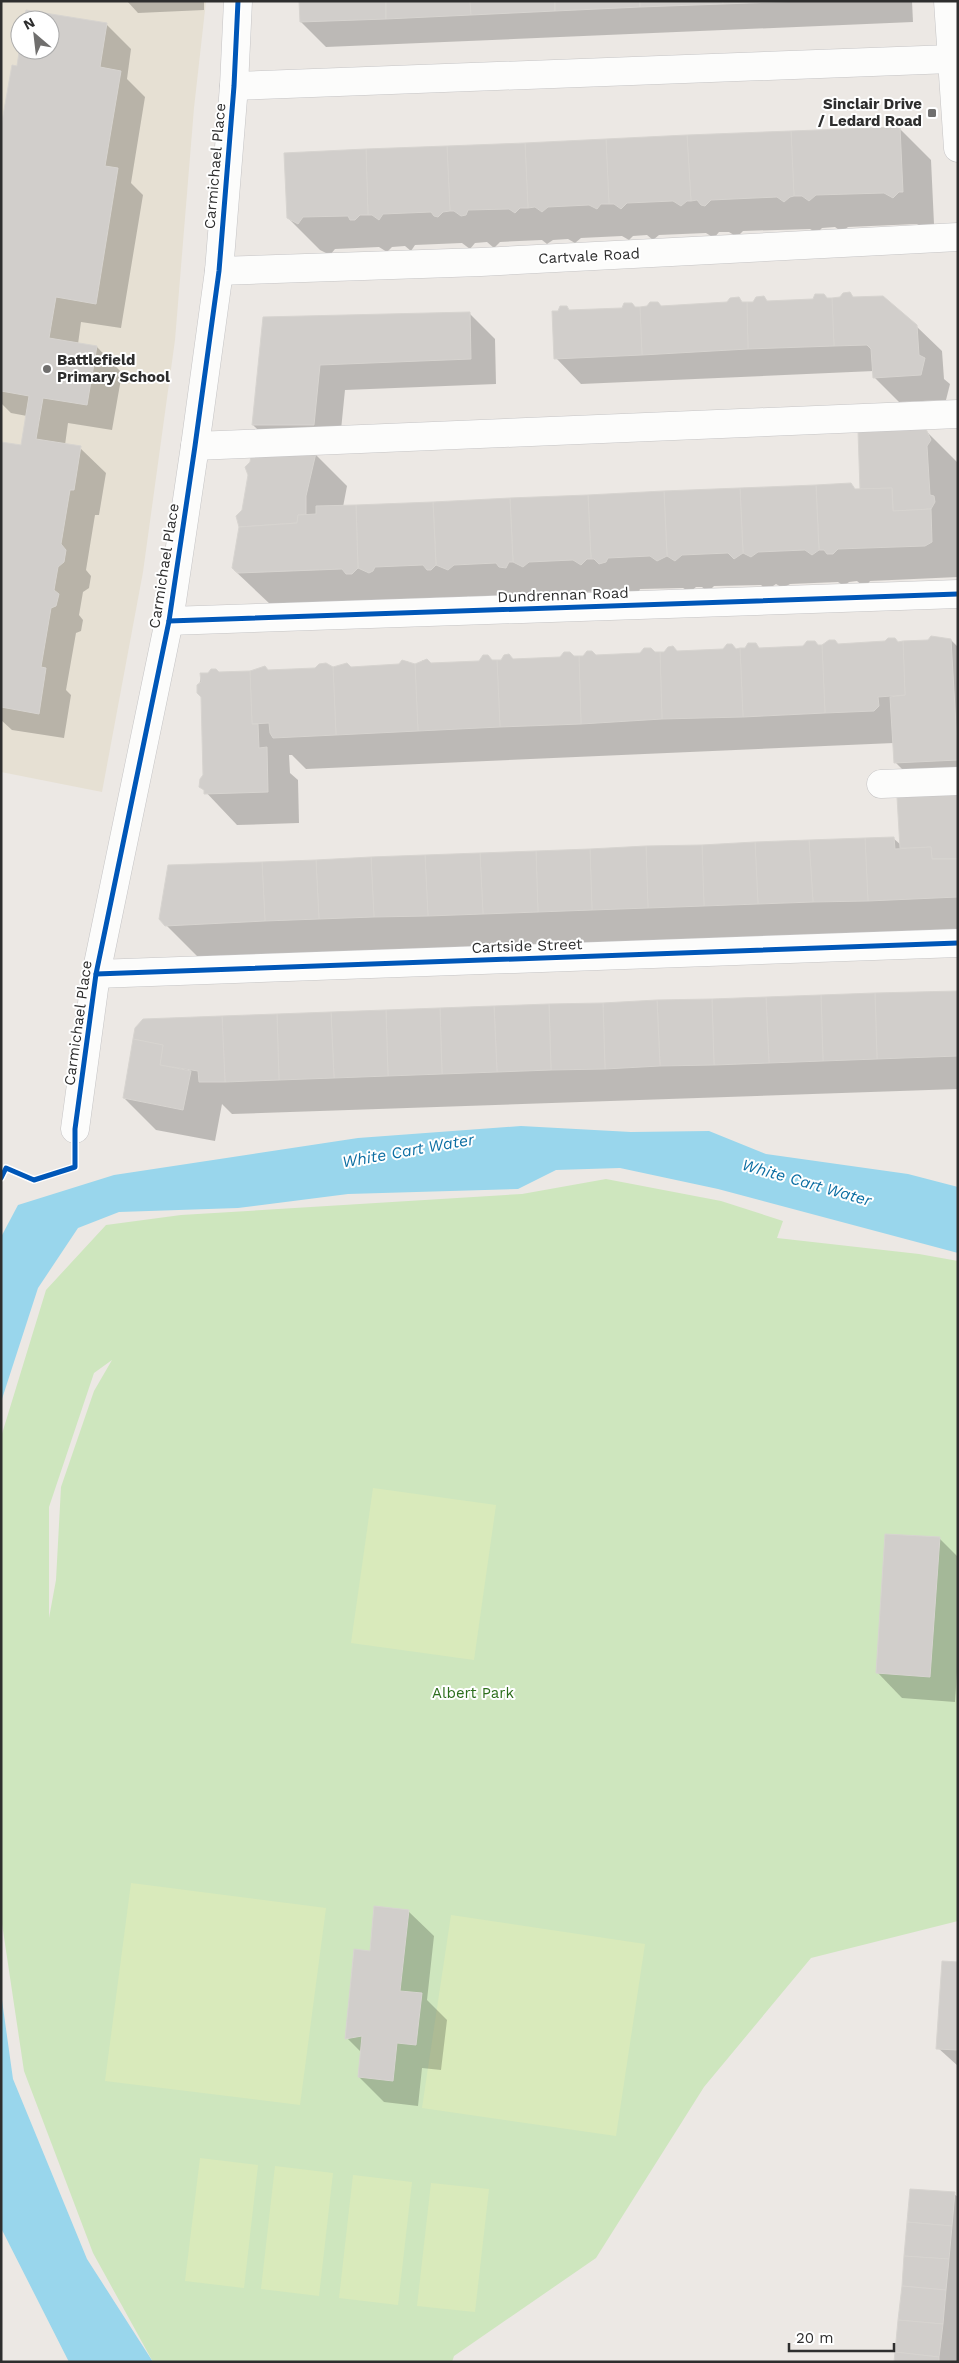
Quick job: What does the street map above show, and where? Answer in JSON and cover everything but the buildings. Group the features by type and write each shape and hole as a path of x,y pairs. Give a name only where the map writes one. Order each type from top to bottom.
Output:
{"street":[{"name":"Carmichael Place","path":"75,1129 96,974 169,622 195,446 219,271 234,86 238,1"},
{"path":"948,1 958,148"},
{"path":"234,86 951,59"},
{"name":"Cartvale Road","path":"219,271 481,262 958,237"},
{"path":"195,446 958,414"},
{"name":"Dundrennan Road","path":"169,622 958,594"},
{"path":"881,784 958,781"},
{"name":"Cartside Street","path":"96,974 958,943"}],"shaded area":[{"path":"1,1 206,1 194,108 175,340 143,572 102,792 1,772"}],"green space":[{"name":"Albert Park","path":"606,1179 721,1201 783,1221 777,1238 919,1254 958,1261 958,1921 811,1958 704,2087 596,2258 454,2356 452,2362 153,2362 93,2253 24,2071 1,1917 1,1437 46,1290 106,1225 181,1215 522,1194","holes":["112,1360 94,1391 61,1487 56,1580 49,1618 49,1507 94,1373"]},
{"path":"373,1488 496,1505 474,1660 351,1643"},
{"path":"131,1883 326,1908 300,2105 105,2081"},
{"path":"451,1915 645,1944 616,2136 422,2108"},
{"path":"200,2158 258,2165 244,2288 185,2281"},
{"path":"275,2166 333,2173 319,2296 261,2289"},
{"path":"353,2175 412,2182 398,2305 339,2298"},
{"path":"431,2183 489,2189 475,2312 417,2306"}],"water":[{"name":"White Cart Water","path":"521,1126 631,1132 709,1131 766,1154 908,1174 958,1187 958,1253 718,1189 620,1168 556,1170 518,1189 348,1194 238,1208 119,1212 78,1228 38,1288 1,1402 1,1237 18,1205 114,1175 358,1138"},
{"path":"1,1993 13,2079 87,2259 153,2362 69,2362 1,2228"}],"cycle path":[{"path":"1,1178 6,1168 34,1180 75,1167 75,1129 96,974 169,621 195,446 219,271 234,86 238,1"},
{"path":"169,621 958,594"},
{"path":"96,974 958,943"}],"place":[{"name":"Sinclair Drive / Ledard Road","path":"932,113"},
{"name":"Battlefield Primary School","path":"47,369"}]}
